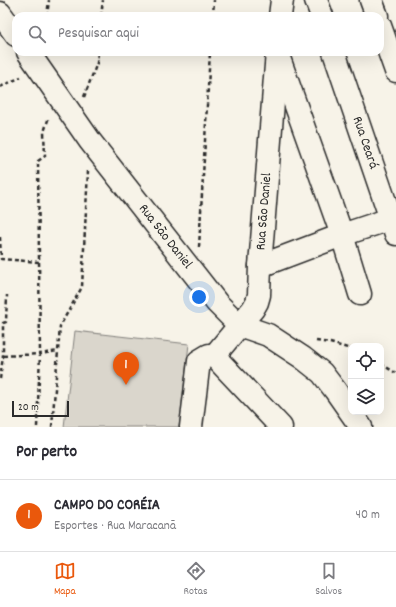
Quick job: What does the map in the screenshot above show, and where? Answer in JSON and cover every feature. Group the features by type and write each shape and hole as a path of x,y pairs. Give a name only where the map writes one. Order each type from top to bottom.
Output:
{"street":[{"path":"280,12 282,0"},
{"path":"316,0 320,12"},
{"path":"371,0 376,12"},
{"path":"0,13 12,30"},
{"path":"385,36 396,71"},
{"name":"Rua São Daniel","path":"31,56 90,141 217,303 239,325 268,336 303,358 322,373 361,427"},
{"name":"Rua Sāo Daniel","path":"206,358 253,309 259,296 260,266 277,56"},
{"path":"278,56 342,235 360,294"},
{"name":"Rua Ceará","path":"340,56 394,223"},
{"path":"260,266 342,235 394,223"},
{"path":"191,427 206,358"},
{"path":"206,358 281,427"}],"path":[{"path":"48,12 49,0"},
{"path":"102,12 103,0"},
{"path":"213,12 214,0"},
{"path":"76,120 97,63 98,56"},
{"path":"197,277 210,56"},
{"path":"37,427 40,354 38,161 44,156 44,132 56,93"},
{"path":"52,427 60,326 82,287 90,141"},
{"path":"0,236 1,259 39,262"},
{"path":"0,379 3,356 2,323 6,322 7,294"},
{"path":"3,356 40,354 58,351"},
{"path":"384,366 396,373"}],"shaded area":[{"path":"75,331 189,344 179,427 64,427"}],"place":[{"name":"CAMPO DO CORÉIA","path":"126,385"}]}
